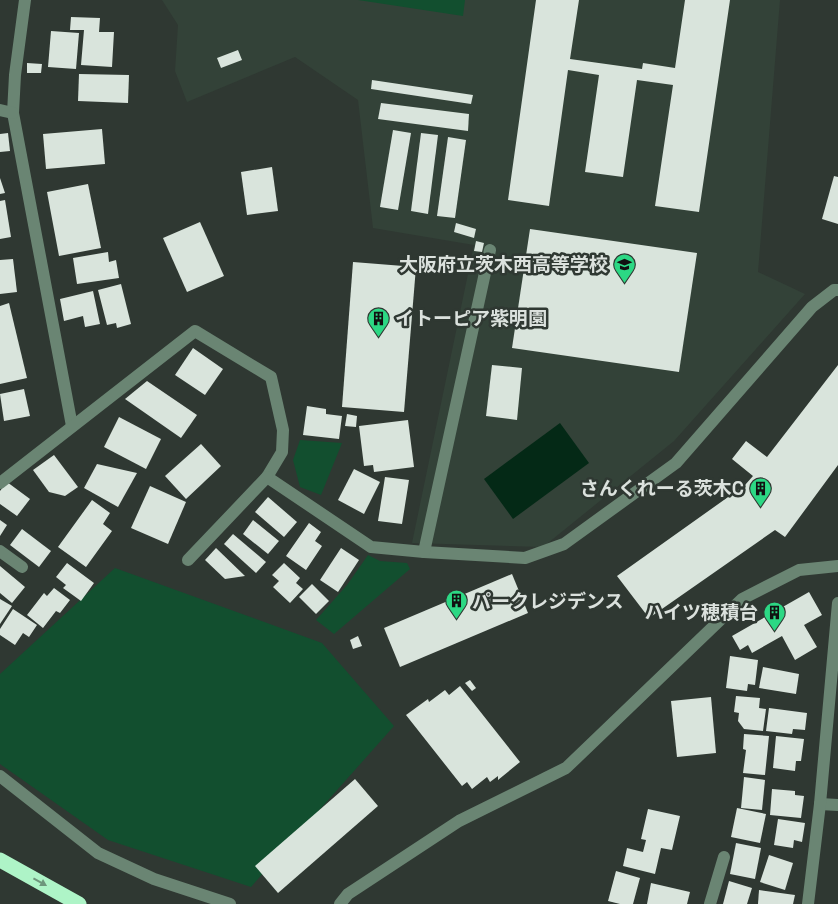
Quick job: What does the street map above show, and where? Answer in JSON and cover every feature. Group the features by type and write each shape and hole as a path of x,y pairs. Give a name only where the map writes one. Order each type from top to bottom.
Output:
{"highway":[{"path":"0,860 79,904"}],"street":[{"path":"25,0 15,75 13,113 72,426"},
{"path":"0,110 13,113"},
{"path":"424,552 490,250"},
{"path":"267,477 371,547 524,558 564,544 676,463 812,307 834,290 838,290"},
{"path":"0,483 195,332 271,377 283,430 282,452 267,477 188,560"},
{"path":"0,551 22,566"},
{"path":"340,904 348,894 459,821 566,768 742,599 799,570 838,566"},
{"path":"808,904 820,804 838,603"},
{"path":"0,776 98,853 154,879 230,904"},
{"path":"820,804 838,805"},
{"path":"710,904 724,857"}],"shaded area":[{"name":"大阪府立茨木西高等学校","path":"162,0 780,0 758,272 805,294 674,441 543,547 412,543 474,245 373,228 358,100 295,57 187,102 175,71 178,25"},
{"path":"358,0 465,0 463,16"},
{"path":"560,423 589,463 513,519 484,479"},
{"path":"300,440 342,443 321,495 300,487 293,460"},
{"path":"368,555 380,561 407,563 410,569 334,634 316,620 347,585"},
{"path":"115,568 322,643 394,726 251,887 108,840 0,764 0,674"}],"building":[{"path":"536,0 579,0 570,59 642,69 643,63 675,68 685,0 730,0 699,212 655,206 673,85 637,80 623,177 585,172 599,75 568,70 549,206 508,200"},
{"path":"71,17 100,18 99,32 114,32 112,67 81,65 84,30 70,30"},
{"path":"51,31 79,33 76,69 48,67"},
{"path":"238,50 242,60 221,68 217,58"},
{"path":"27,63 42,64 41,73 27,73"},
{"path":"79,74 129,75 128,103 78,101"},
{"path":"372,80 473,95 471,104 371,89"},
{"path":"381,103 469,114 468,131 378,119"},
{"path":"102,129 105,164 46,169 43,134"},
{"path":"393,130 411,133 398,210 380,207"},
{"path":"8,133 10,151 0,152 0,134"},
{"path":"421,133 438,135 428,214 411,211"},
{"path":"448,137 466,140 455,218 437,216"},
{"path":"272,167 278,211 247,215 241,172"},
{"path":"834,176 838,177 838,224 822,219"},
{"path":"0,178 5,193 0,194"},
{"path":"88,184 101,248 59,256 47,192"},
{"path":"5,200 11,237 0,239 0,201"},
{"path":"200,222 224,276 187,292 163,238"},
{"path":"456,223 476,229 474,238 454,232"},
{"path":"530,229 697,253 679,372 512,348"},
{"path":"476,241 484,243 482,252 474,251"},
{"path":"108,252 109,262 116,260 119,278 77,284 73,258"},
{"path":"13,259 17,292 0,294 0,260"},
{"name":"イトーピア紫明園","path":"353,262 416,267 404,412 342,407"},
{"path":"121,284 131,324 117,328 116,323 107,325 98,290"},
{"path":"93,291 100,324 85,327 83,316 64,321 60,299"},
{"path":"9,303 27,378 0,384 0,306"},
{"path":"193,348 223,369 205,395 175,375"},
{"path":"492,365 522,368 517,420 486,416"},
{"name":"さんくれーる茨木C","path":"838,365 838,465 785,537 775,530 649,618 617,576 745,485 753,476 732,459 746,441 767,457"},
{"path":"147,381 197,415 181,438 125,399"},
{"path":"24,389 30,416 4,421 0,394"},
{"path":"307,406 326,409 326,414 342,416 339,439 303,435"},
{"path":"347,414 357,416 356,427 345,426"},
{"path":"119,417 161,439 146,469 104,447"},
{"path":"408,420 414,467 374,472 373,465 364,466 359,426"},
{"path":"201,444 221,466 186,499 165,476"},
{"path":"54,455 78,487 65,496 49,492 33,470"},
{"path":"97,464 137,473 118,507 84,488"},
{"path":"354,469 380,482 364,514 338,500"},
{"path":"385,477 409,480 402,524 378,521"},
{"path":"7,482 30,499 17,516 0,504 0,491"},
{"path":"150,486 186,502 168,544 131,528"},
{"path":"268,497 297,522 284,537 255,512"},
{"path":"92,500 110,513 103,524 112,531 86,567 58,547"},
{"path":"0,520 7,525 0,536"},
{"path":"253,520 279,541 268,554 243,534"},
{"path":"309,523 321,532 315,541 322,546 306,570 286,556"},
{"path":"22,529 51,551 39,567 10,545"},
{"path":"233,534 266,562 256,573 224,544"},
{"path":"216,548 245,576 225,579 205,560"},
{"path":"341,548 359,560 338,592 320,580"},
{"path":"67,563 94,583 81,601 63,588 66,585 56,577"},
{"path":"284,563 300,578 296,583 303,589 290,603 273,587 279,581 272,575"},
{"path":"0,566 25,587 12,603 0,593"},
{"name":"パークレジデンス","path":"512,574 528,613 400,667 384,628"},
{"path":"312,584 329,601 316,614 299,597"},
{"path":"54,588 70,600 60,613 56,611 43,628 27,615 44,593 47,596"},
{"name":"ハイツ穂積台","path":"809,592 822,615 804,625 817,647 795,660 782,636 752,653 748,645 740,650 732,636"},
{"path":"0,599 12,606 0,624"},
{"path":"13,609 37,625 29,637 23,633 15,645 0,635 0,629"},
{"path":"358,636 362,646 353,649 350,640"},
{"path":"730,656 758,660 755,685 748,684 747,691 726,688"},
{"path":"763,667 799,674 796,694 759,688"},
{"path":"470,680 476,688 472,691 465,683"},
{"path":"460,686 520,762 498,780 498,776 490,782 487,777 472,789 467,782 462,786 406,715 428,699 429,702 445,690 449,695"},
{"path":"736,696 760,698 759,708 766,709 763,731 744,729 738,721 739,713 734,712"},
{"path":"711,697 716,753 677,757 671,701"},
{"path":"769,708 807,713 805,730 793,729 792,734 766,731"},
{"path":"744,734 769,736 765,775 743,773 746,750 743,749"},
{"path":"776,736 804,739 801,761 796,761 795,771 773,768"},
{"path":"744,777 765,780 762,810 741,808"},
{"path":"355,779 378,806 278,893 255,866"},
{"path":"772,789 795,791 795,795 804,796 801,818 770,815"},
{"path":"737,808 766,814 760,843 731,837"},
{"path":"648,809 680,816 672,850 661,848 655,874 623,866 627,848 643,852 646,840 641,839"},
{"path":"778,819 805,823 802,842 794,840 793,848 774,845"},
{"path":"736,843 761,848 755,879 730,874"},
{"path":"769,855 793,863 785,890 760,882"},
{"path":"616,871 640,878 633,904 620,904 608,901"},
{"path":"729,881 752,888 747,904 723,904"},
{"path":"651,883 690,892 687,904 647,904"},
{"path":"759,890 795,895 793,904 758,904"}],"place":[{"name":"大阪府立茨木西高等学校","path":"624,283"},
{"name":"イトーピア紫明園","path":"379,337"},
{"name":"さんくれーる茨木C","path":"760,507"},
{"name":"パークレジデンス","path":"456,620"},
{"name":"ハイツ穂積台","path":"774,631"}]}
